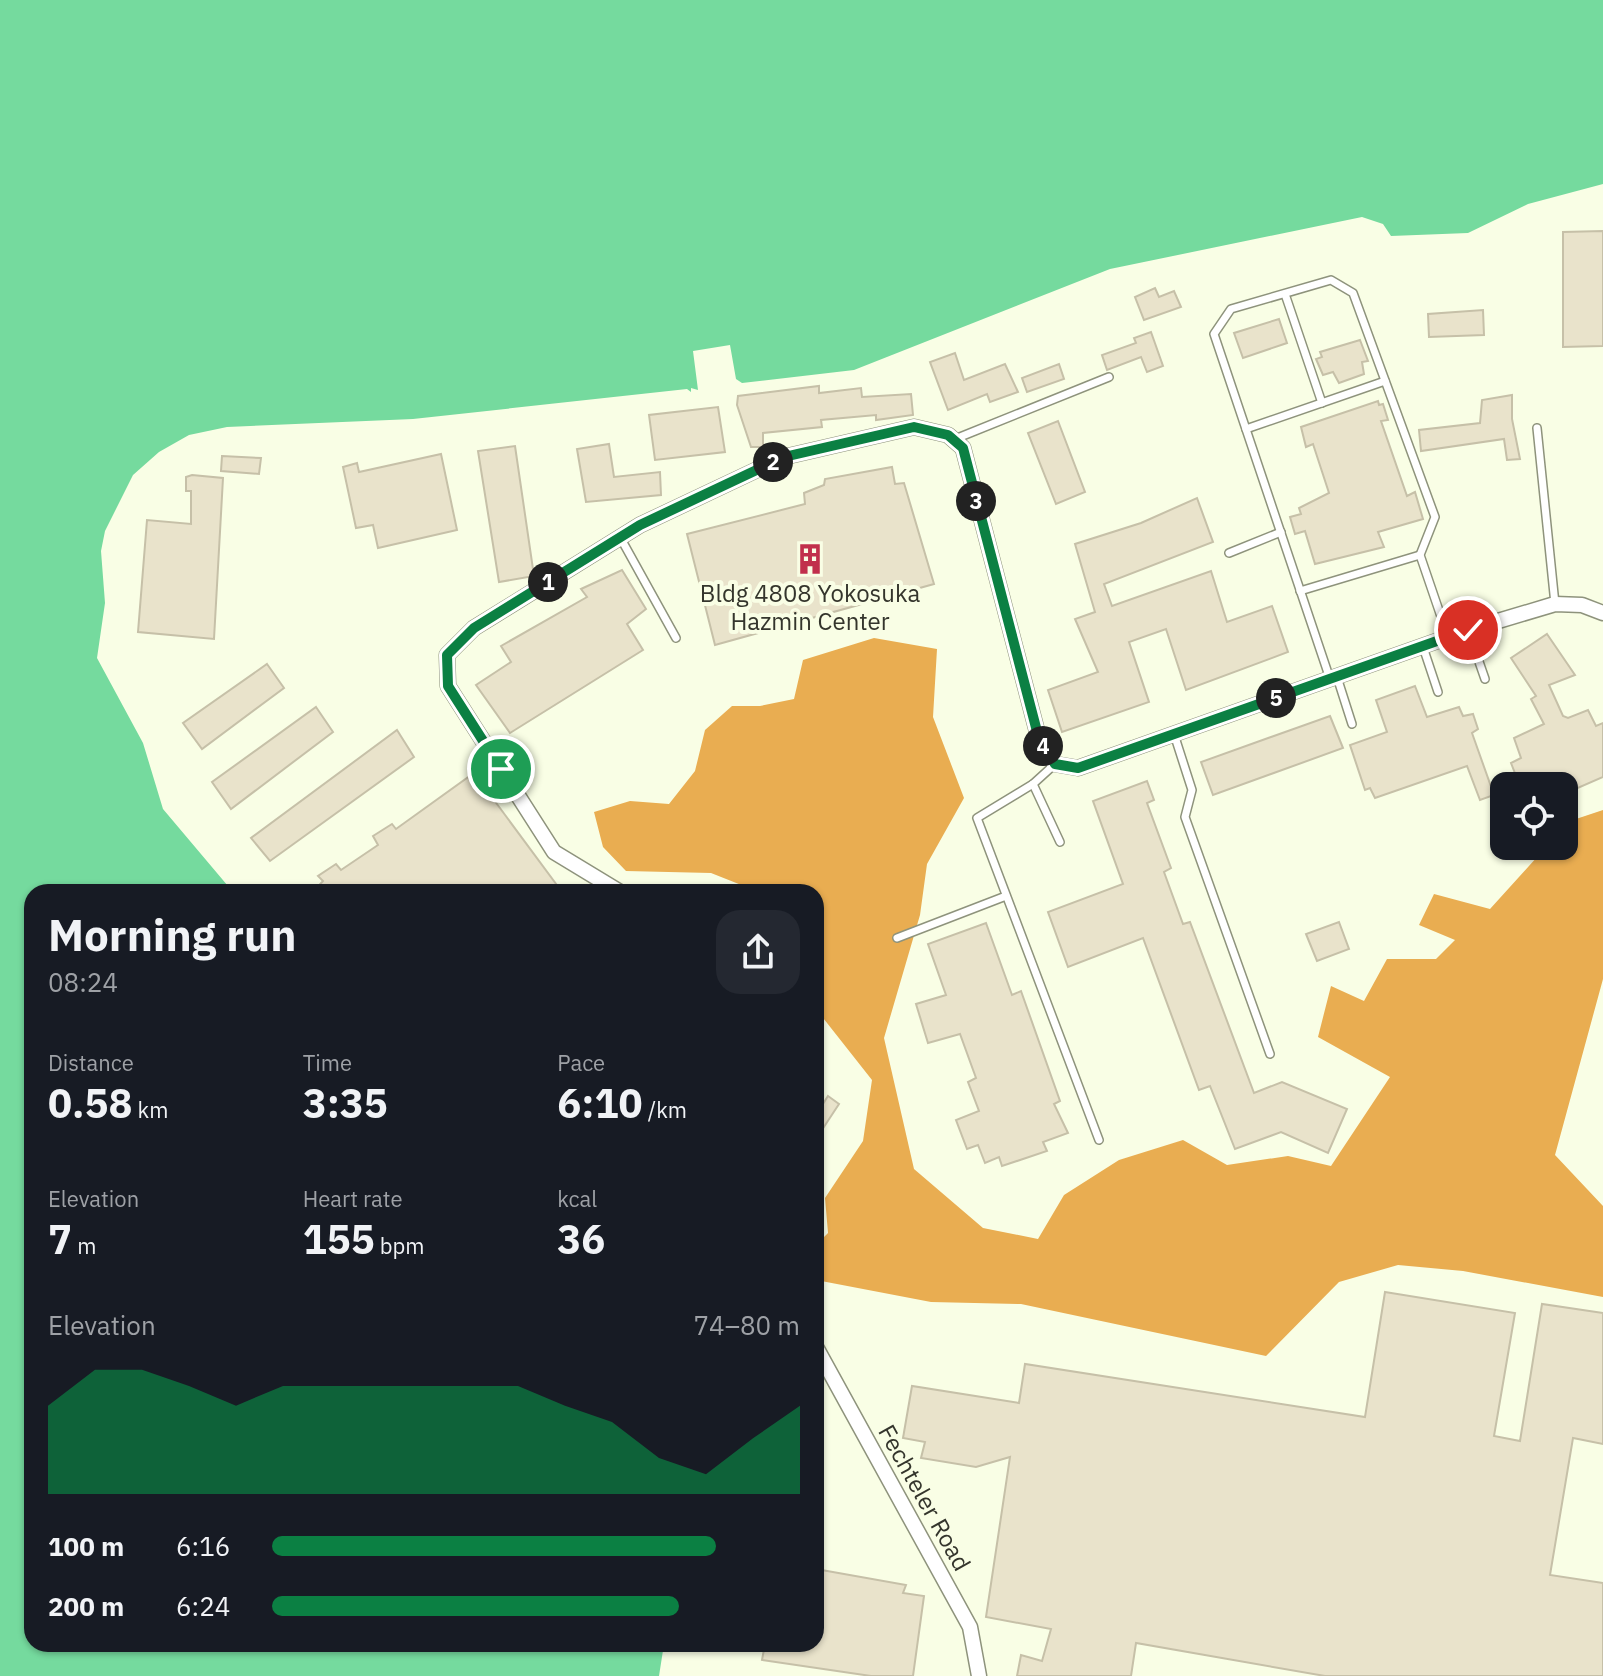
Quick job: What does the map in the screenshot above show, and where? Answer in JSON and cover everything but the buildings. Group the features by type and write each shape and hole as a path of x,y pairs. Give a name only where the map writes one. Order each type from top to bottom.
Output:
{"street":[{"path":"607,884 554,852 448,686 447,655 474,628 620,537 784,457 914,427 948,435 963,448 1039,739 1055,764 1078,768 1468,630 1555,604 1582,605 1603,613"},
{"name":"Fechteler Road","path":"824,1362 970,1627 979,1676"}],"lane":[{"path":"1352,724 1300,591 1214,334 1231,309 1331,280 1353,293 1435,517 1420,555 1448,637"},
{"path":"1285,294 1322,403"},
{"path":"953,440 1109,377"},
{"path":"1246,429 1385,381"},
{"path":"1537,428 1555,604"},
{"path":"1229,553 1281,532"},
{"path":"620,537 676,638"},
{"path":"1300,591 1420,555"},
{"path":"1468,630 1485,679"},
{"path":"1423,647 1438,692"},
{"path":"1174,734 1192,790 1185,817 1270,1054"},
{"path":"1055,764 1033,784 977,818 1099,1140"},
{"path":"1033,784 1060,842"},
{"path":"897,938 1006,896"}],"shaded area":[{"path":"0,0 1603,0 1603,184 1528,204 1468,233 1391,236 1383,224 1362,217 1110,269 854,370 742,383 736,379 730,345 693,351 698,390 691,388 691,392 687,389 413,419 227,427 189,435 159,452 133,475 105,531 101,551 105,603 97,658 143,743 163,809 226,884 24,884 24,1652 663,1652 659,1676 0,1676"},
{"path":"874,638 937,649 933,717 964,798 927,864 920,915 884,1038 914,1169 983,1228 1038,1239 1064,1195 1119,1160 1183,1140 1227,1165 1288,1156 1331,1166 1390,1077 1318,1037 1331,986 1364,1001 1387,959 1436,959 1455,940 1419,925 1434,894 1490,909 1534,860 1578,860 1578,818 1603,810 1603,979 1555,1155 1603,1206 1603,1297 1463,1271 1398,1265 1339,1282 1266,1356 1021,1304 931,1302 824,1282 824,1237 828,1233 825,1198 863,1141 872,1080 824,1019 824,884 739,884 711,873 626,871 603,847 594,812 630,801 669,804 695,771 705,730 732,706 760,706 794,699 803,660"}],"place":[{"name":"Bldg 4808 Yokosuka Hazmin Center","path":"810,559"}],"route":[{"path":"501,769 448,686 447,655 474,628 640,525 784,457 914,427 948,435 963,448 1039,739 1055,764 1078,768 1468,630"}]}
